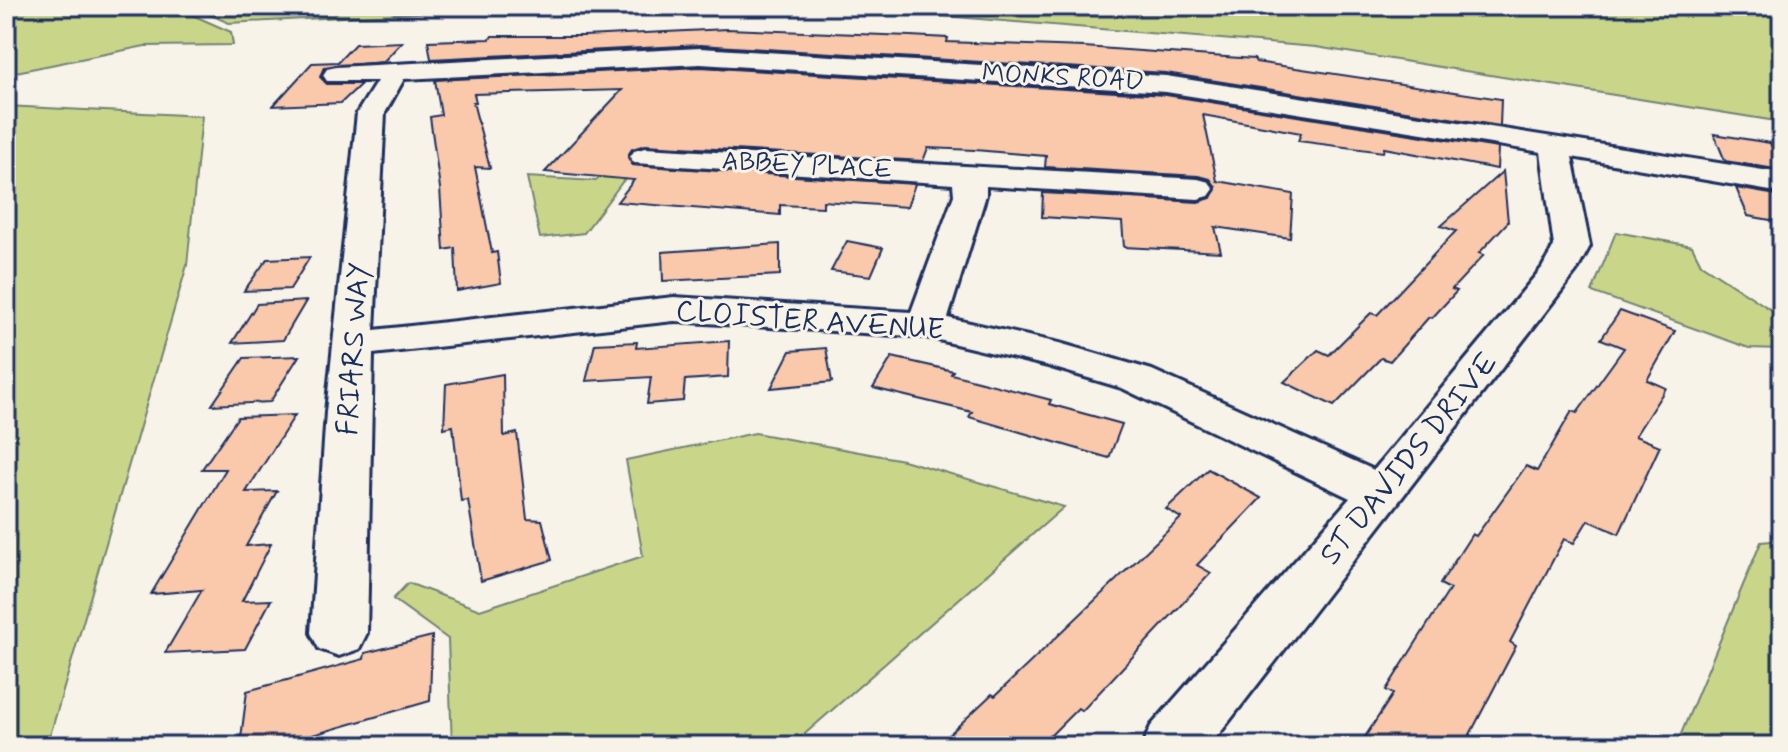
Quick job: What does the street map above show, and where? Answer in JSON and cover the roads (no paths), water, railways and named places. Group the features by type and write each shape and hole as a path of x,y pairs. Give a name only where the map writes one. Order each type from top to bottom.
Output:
{"street":[{"name":"MONKS ROAD","path":"336,75 700,56 1150,83 1782,183"},
{"name":"FRIARS WAY","path":"339,633 353,344 371,113 395,72"},
{"name":"ST DAVIDS DRIVE","path":"1173,746 1382,493 1558,272 1572,246 1555,145"},
{"name":"ABBEY PLACE","path":"645,157 1198,189"},
{"path":"926,325 970,195 969,176"},
{"name":"CLOISTER AVENUE","path":"353,344 674,309 926,325 1047,353 1137,379 1382,493"}]}
